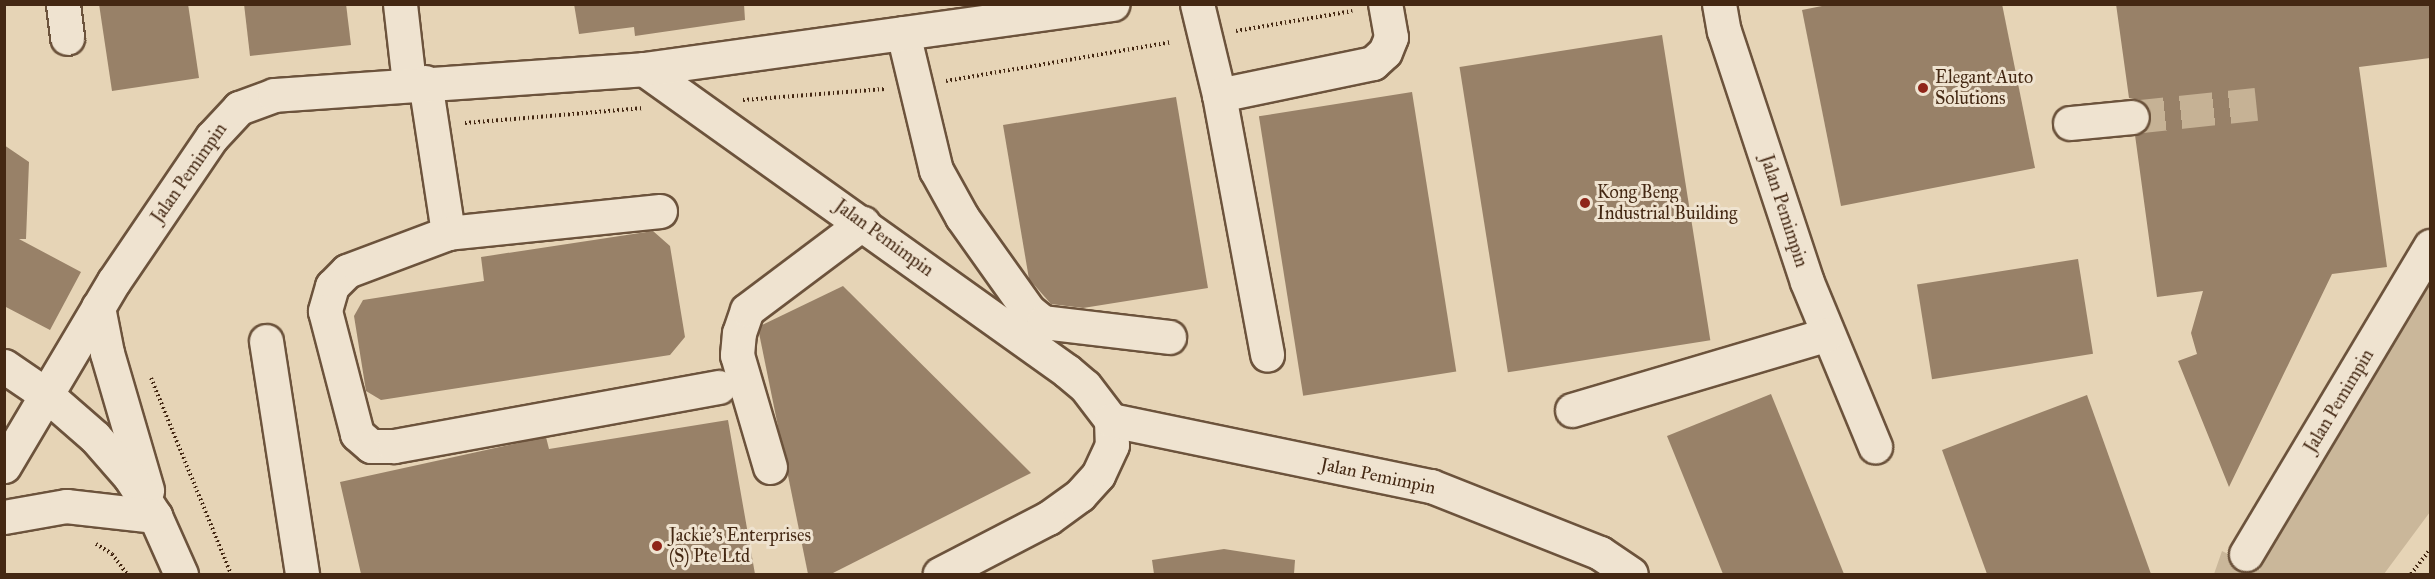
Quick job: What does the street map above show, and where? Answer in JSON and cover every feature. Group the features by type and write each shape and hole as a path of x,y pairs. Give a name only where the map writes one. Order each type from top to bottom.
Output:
{"street":[{"path":"63,4 68,38"},
{"path":"400,4 448,233"},
{"path":"1197,4 1219,95 1267,355"},
{"path":"1219,95 1373,63 1385,52 1390,37 1384,4"},
{"name":"Jalan Pemimpin","path":"1719,4 1724,31 1827,335 1875,446"},
{"name":"Jalan Pemimpin","path":"4,466 48,396 98,307 212,137 239,108 274,95 417,83 645,69 1099,6"},
{"path":"903,33 936,170 962,217 1028,310 1043,322 1169,337"},
{"name":"Jalan Pemimpin","path":"645,69 1067,370 1092,394 1111,420 1431,486 1600,553 1631,574"},
{"path":"2070,123 2132,117"},
{"path":"660,211 448,233 347,271 332,286 325,311 357,435 371,446 420,442 501,424 719,387"},
{"path":"770,467 737,355 747,310 863,223"},
{"name":"Jalan Pemimpin","path":"2246,554 2430,246"},
{"path":"98,307 107,353 155,516 181,574"},
{"path":"1572,410 1827,335"},
{"path":"266,341 302,574"},
{"path":"4,366 48,396 95,437 130,477 155,516"},
{"path":"940,574 1048,518 1087,489 1112,445 1111,420"},
{"path":"4,517 66,506 155,516"}],"path":[{"path":"147,367 231,574"},
{"path":"91,541 112,554 127,574"},
{"path":"2411,574 2430,550"}],"shaded area":[{"path":"2430,253 2430,512 2384,574 2214,574 2222,551 2260,570"}],"building":[{"path":"99,4 188,4 199,78 112,91"},
{"path":"244,4 346,4 351,45 250,56"},
{"path":"574,4 744,4 745,20 635,36 634,27 579,34"},
{"path":"1832,4 2002,4 2035,168 1841,206 1802,10"},
{"path":"2116,4 2430,4 2430,58 2359,67 2387,267 2332,274 2229,487 2178,361 2197,354 2191,333 2203,291 2157,297 2135,135 2149,125 2151,115 2140,100 2129,98"},
{"name":"Kong Beng Industrial Building","path":"1662,35 1710,340 1508,372 1460,67"},
{"path":"1412,92 1456,372 1303,396 1259,116"},
{"path":"1176,97 1208,288 1083,308 1051,304 1029,279 1003,125"},
{"path":"4,145 29,162 26,239 19,239 81,272 50,330 4,306"},
{"path":"653,231 670,246 685,337 670,355 381,400 366,391 354,316 363,300 484,281 481,257"},
{"path":"2078,259 2093,354 1932,379 1917,284"},
{"path":"843,286 1031,473 831,574 808,574 759,333 762,325"},
{"path":"1771,394 1844,574 1723,574 1667,436"},
{"path":"2087,395 2151,574 1987,574 1942,450"},
{"path":"728,420 755,574 361,574 340,482 546,437 549,449"},
{"path":"1224,549 1295,560 1294,574 1154,574 1152,560"}],"tunnel":[{"path":"2132,117 2256,104"}],"place":[{"name":"Elegant Auto Solutions","path":"1923,88"},
{"name":"Kong Beng Industrial Building","path":"1585,203"},
{"name":"Jackie's Enterprises (S) Pte Ltd","path":"657,546"}]}
